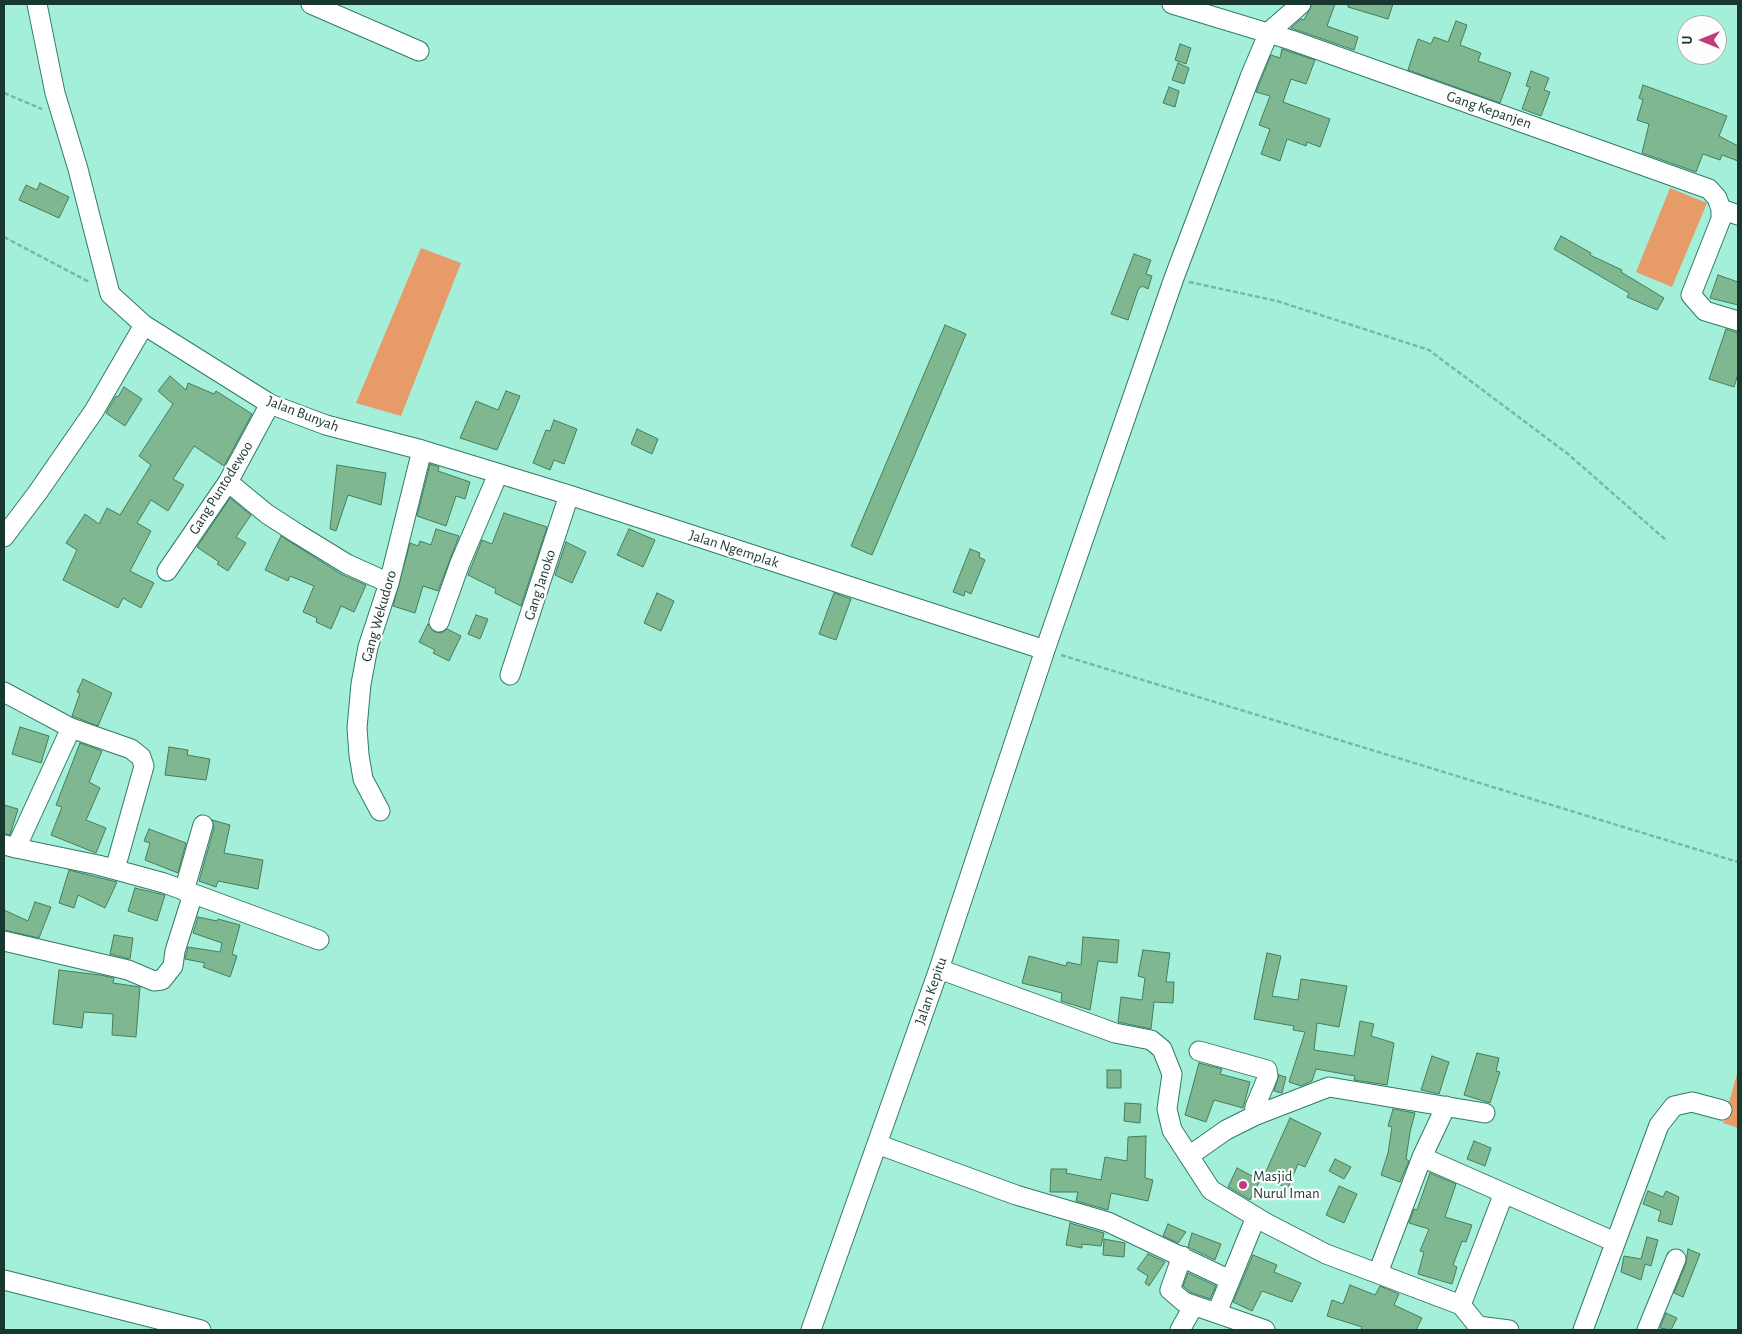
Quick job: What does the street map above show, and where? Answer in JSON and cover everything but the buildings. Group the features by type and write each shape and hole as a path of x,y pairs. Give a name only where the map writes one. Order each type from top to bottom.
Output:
{"street":[{"path":"37,4 55,93 64,118 110,294"},
{"path":"312,4 419,51"},
{"name":"Gang Kepanjen","path":"1172,4 1269,32 1709,189 1730,212"},
{"path":"1269,32 1301,4"},
{"name":"Jalan Kepitu","path":"811,1330 939,970 1045,650 1174,278 1250,77 1269,32"},
{"path":"1730,212 1722,219 1691,295 1693,300 1705,311 1738,321"},
{"name":"Jalan Bunyah","path":"110,294 144,325 270,404 326,425 422,450"},
{"path":"4,537 38,492 94,411 144,325"},
{"name":"Gang Puntodewoo","path":"167,571 228,482 270,404"},
{"name":"Jalan Ngemplak","path":"422,450 569,495 1045,650"},
{"name":"Gang Wekudoro","path":"380,811 363,779 357,728 368,647 389,583 422,450"},
{"path":"439,622 460,563 498,474"},
{"path":"228,482 266,514 347,564 389,583"},
{"name":"Gang Janoko","path":"510,675 569,495"},
{"path":"4,692 71,728 131,749 141,757 144,766 114,869"},
{"path":"71,728 10,846 114,869 189,892 319,940"},
{"path":"4,941 128,970 154,981 162,980 173,966 203,826"},
{"path":"939,970 1115,1033 1151,1040 1162,1050 1172,1074 1167,1109 1172,1130 1211,1190 1256,1217 1326,1254 1461,1305 1477,1328 1509,1330"},
{"path":"1199,1051 1267,1070 1268,1076 1255,1107 1254,1116"},
{"path":"1189,1156 1226,1130 1254,1116 1329,1087 1485,1113"},
{"path":"1583,1330 1659,1125 1674,1106 1692,1102 1722,1110"},
{"path":"1378,1273 1422,1157 1446,1106"},
{"path":"877,1144 1016,1196 1108,1222 1230,1280"},
{"path":"1422,1157 1615,1242"},
{"path":"1461,1305 1504,1193"},
{"path":"1219,1314 1220,1305 1256,1217"},
{"path":"1182,1256 1170,1290 1193,1307 1265,1330"},
{"path":"1647,1330 1676,1259"},
{"path":"4,1280 201,1330"},
{"path":"1180,1330 1193,1307"}],"path":[{"path":"4,93 64,118"},
{"path":"4,237 110,294"},
{"path":"1174,278 1276,301 1429,350 1568,454 1667,541"},
{"path":"1045,650 1738,862"}],"shaded area":[{"path":"1670,188 1707,203 1672,287 1636,272"},
{"path":"421,248 461,263 401,416 356,403"},
{"path":"1738,1071 1738,1128 1723,1123"}],"place":[{"name":"Masjid Nurul Iman","path":"1243,1185"}]}
